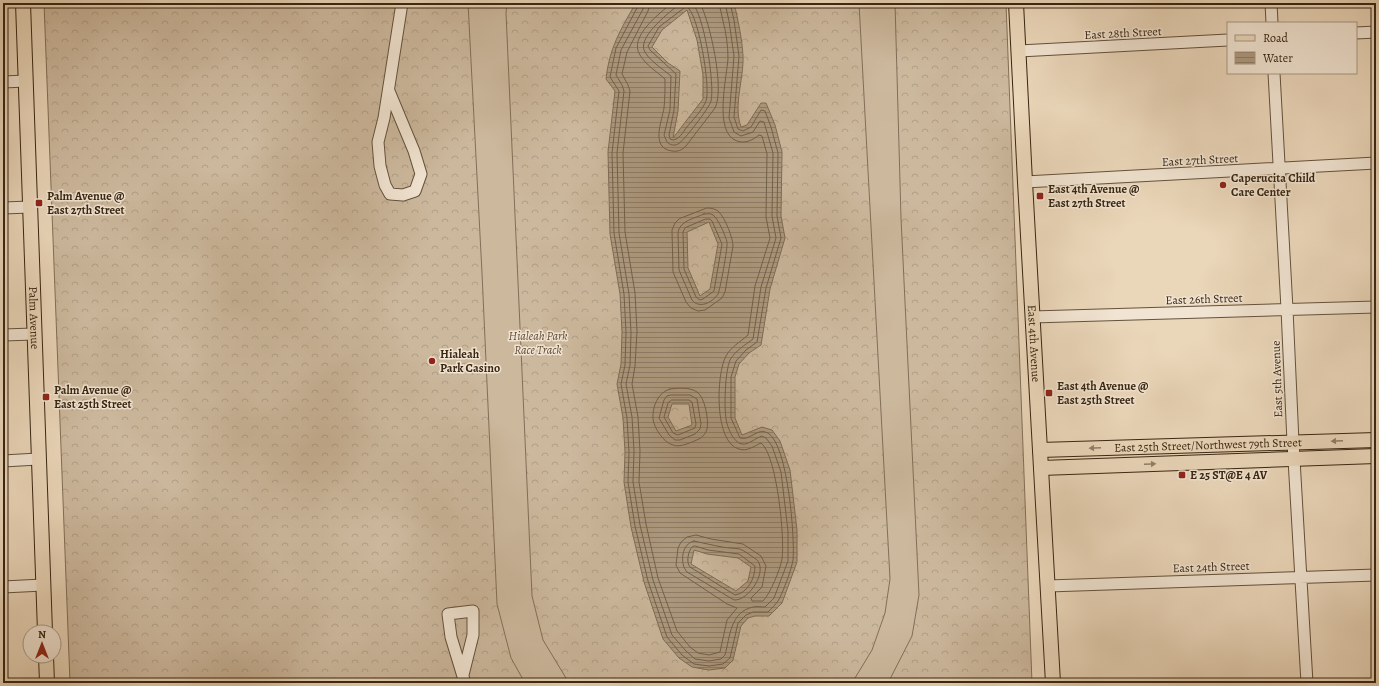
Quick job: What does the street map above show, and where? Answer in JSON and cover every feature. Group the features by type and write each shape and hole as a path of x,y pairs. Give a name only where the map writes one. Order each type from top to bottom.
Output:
{"main road":[{"name":"Palm Avenue","path":"23,3 45,624"},
{"name":"East 4th Avenue","path":"1016,3 1053,683"},
{"name":"East 25th Street/Northwest 79th Street","path":"1040,450 1376,440"},
{"name":"East 25th Street/Northwest 79th Street","path":"1041,468 1376,456"},
{"path":"46,664 47,683"}],"street":[{"path":"389,91 414,150 421,174 416,192 390,194 385,184 380,166 378,142 389,91 402,3"},
{"path":"1271,3 1272,22"},
{"path":"1357,33 1376,32"},
{"name":"East 28th Street","path":"1019,52 1227,40"},
{"name":"East 5th Avenue","path":"1274,74 1287,309 1292,442 1307,683"},
{"path":"3,82 26,81"},
{"name":"East 27th Street","path":"1025,182 1376,163"},
{"path":"3,208 30,207"},
{"name":"East 26th Street","path":"1032,317 1376,307"},
{"path":"3,335 34,334"},
{"path":"3,461 38,459"},
{"name":"East 24th Street","path":"1048,586 1376,575"},
{"path":"3,587 43,585"},
{"path":"473,611 473,635 464,679 451,637 448,614 473,611"}],"green space":[{"name":"Hialeah Park Race Track","path":"44,3 1006,3 1032,683 70,683"},
{"name":"Hialeah Park Race Track","path":"468,3 507,3 506,13 532,596 543,640 569,683 525,683 511,658 497,604"},
{"path":"859,3 895,3 901,218 919,595 912,636 888,683 852,683 872,650 885,613 890,579"}],"water":[{"path":"636,3 734,3 741,36 743,56 738,101 741,127 747,125 761,103 766,103 775,125 782,152 781,216 785,238 770,289 761,345 749,353 739,364 735,377 735,418 742,435 762,427 772,430 780,441 790,470 797,530 797,562 782,603 769,616 755,616 748,618 741,626 733,660 725,668 709,670 692,667 679,658 663,639 644,582 631,527 624,482 625,452 623,418 617,384 621,364 622,332 620,294 610,234 608,152 615,91 606,79 610,58 616,39","holes":["687,10 697,40 703,75 703,99 673,138 678,111 680,71 668,63 652,47 662,30","709,222 718,244 710,289 700,296 688,268 687,232","672,404 689,404 692,425 676,431 668,417","694,550 707,554 738,558 751,567 748,581 736,591 691,564"]}],"place":[{"name":"Caperucita Child Care Center","path":"1223,185"},
{"name":"East 4th Avenue @ East 27th Street","path":"1040,196"},
{"name":"Palm Avenue @ East 27th Street","path":"39,203"},
{"name":"Hialeah Park Casino","path":"432,361"},
{"name":"East 4th Avenue @ East 25th Street","path":"1049,393"},
{"name":"Palm Avenue @ East 25th Street","path":"46,397"},
{"name":"E 25 ST@E 4 AV","path":"1182,475"}]}
